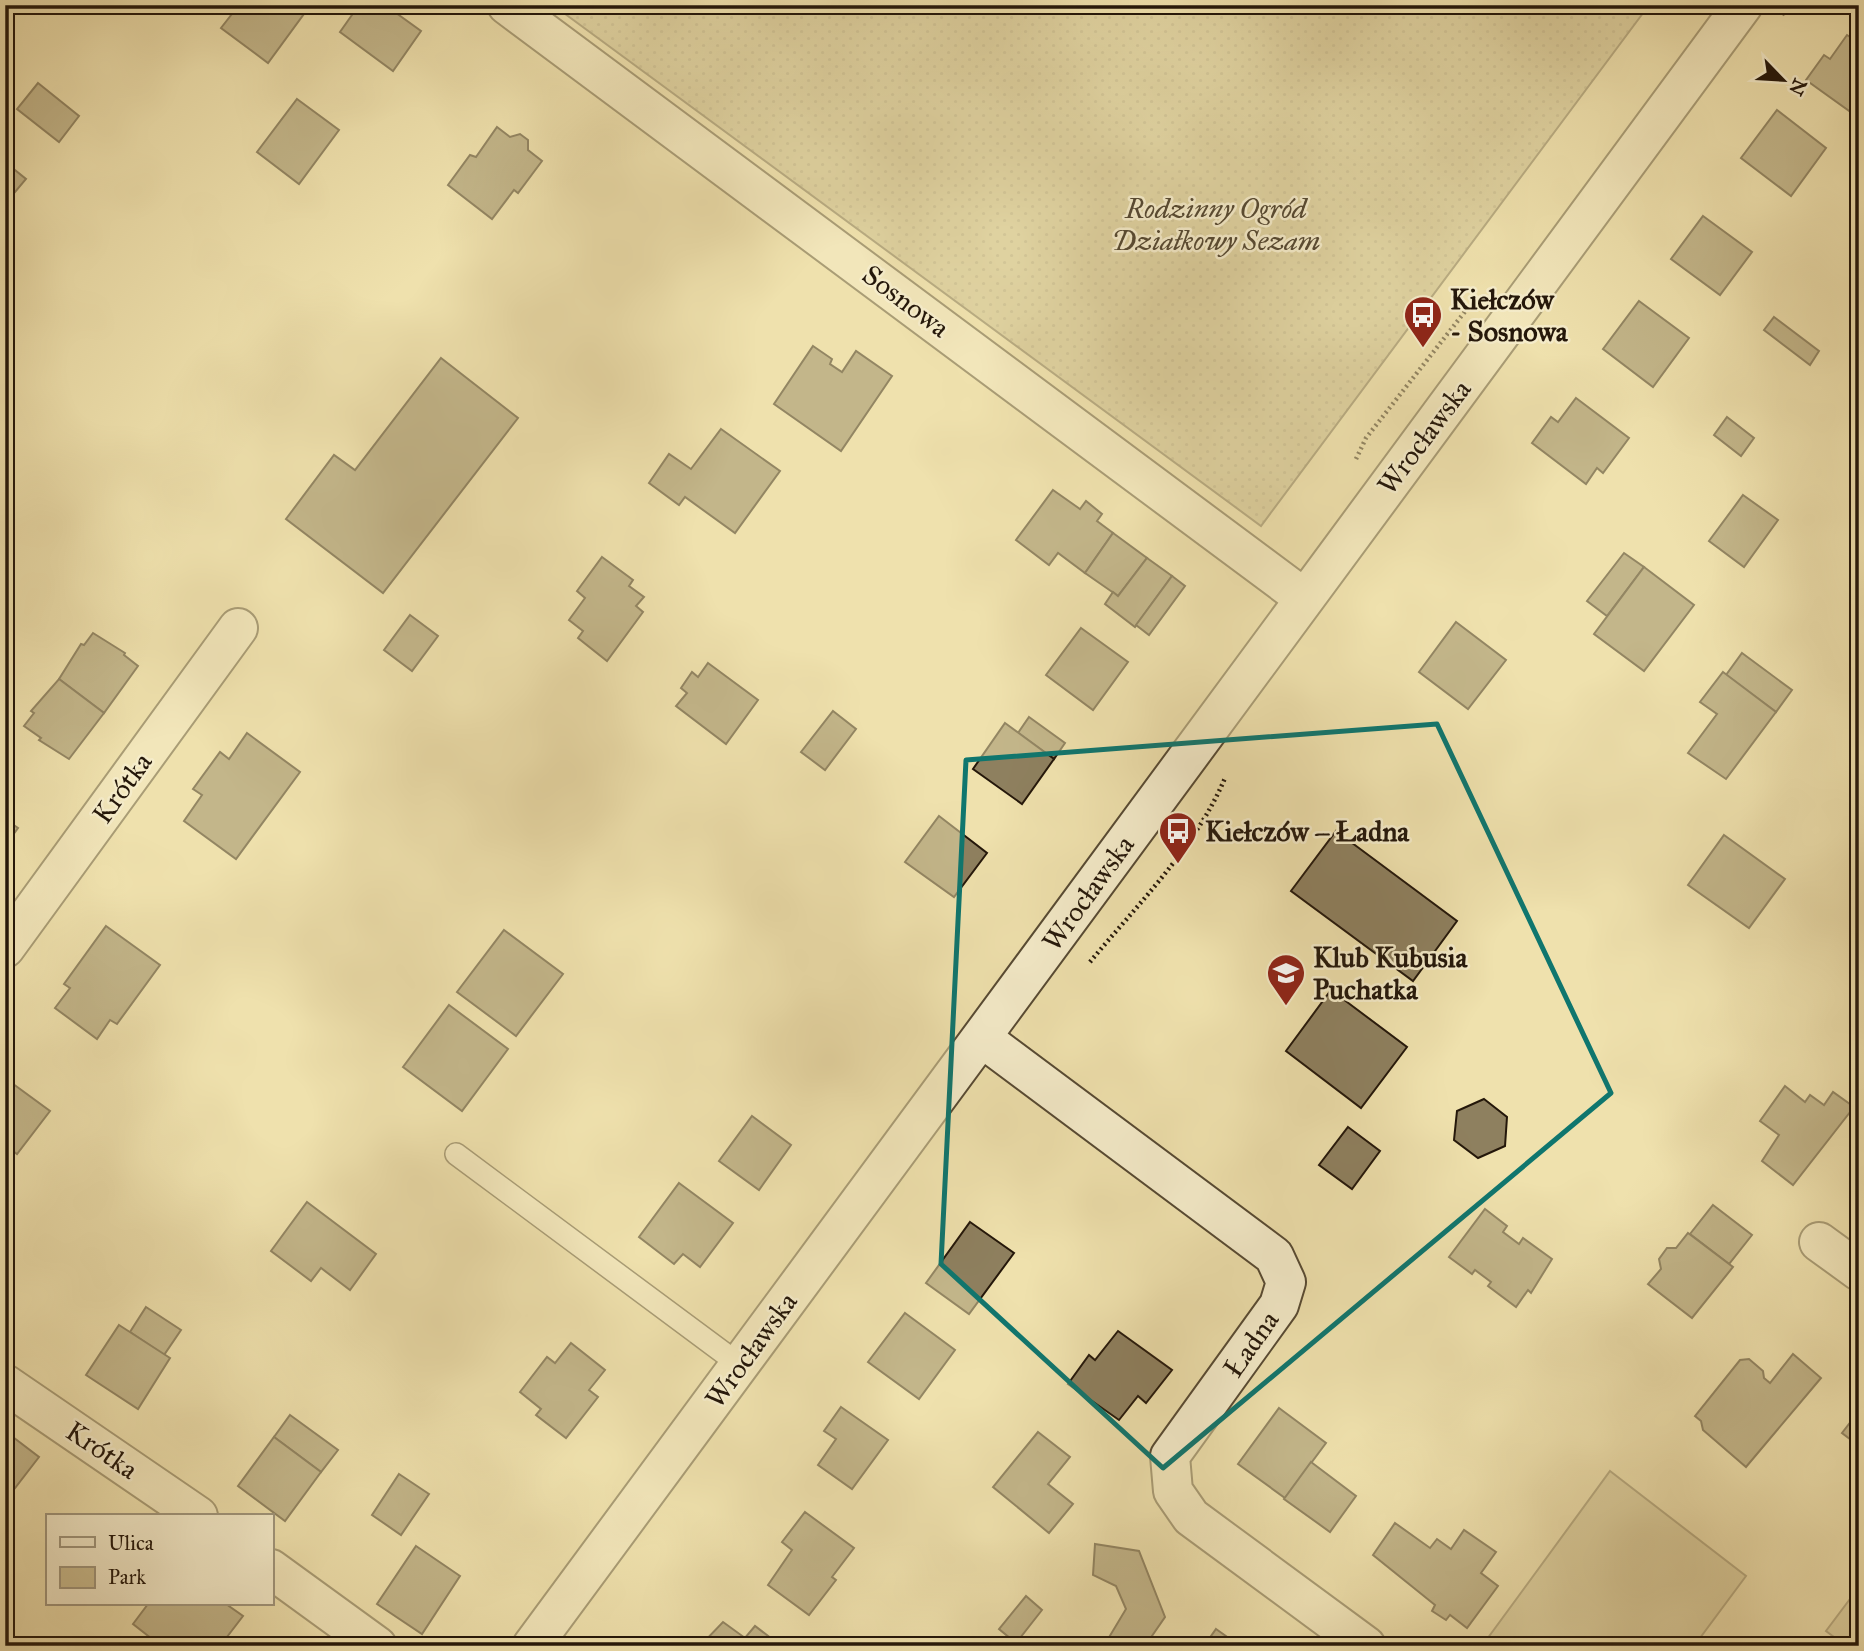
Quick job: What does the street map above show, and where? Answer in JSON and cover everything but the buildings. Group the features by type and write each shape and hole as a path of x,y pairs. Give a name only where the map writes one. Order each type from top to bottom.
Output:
{"street":[{"name":"Sosnowa","path":"508,5 1304,598"},
{"name":"Wrocławska","path":"532,1646 1743,5"},
{"name":"Krótka","path":"5,948 238,628"},
{"name":"Ładna","path":"982,1038 1275,1256 1286,1282 1279,1305 1170,1456 1173,1491 1191,1517 1366,1646"},
{"path":"1819,1242 1859,1271"},
{"name":"Krótka","path":"5,1384 195,1514"},
{"path":"273,1570 377,1646"}],"lane":[{"path":"456,1154 740,1365"}],"highlighted area":[{"path":"1437,724 1611,1093 1163,1468 941,1264 966,760"}],"green space":[{"name":"Rodzinny Ogród Działkowy Sezam","path":"553,5 1649,5 1261,526"},
{"path":"1610,1471 1746,1576 1694,1646 1482,1646"},
{"path":"1859,1587 1859,1646 1846,1646 1826,1631"}],"place":[{"name":"Kiełczów - Sosnowa","path":"1423,349"},
{"name":"Kiełczów – Ładna","path":"1178,865"},
{"name":"Klub Kubusia Puchatka","path":"1286,1007"}]}
